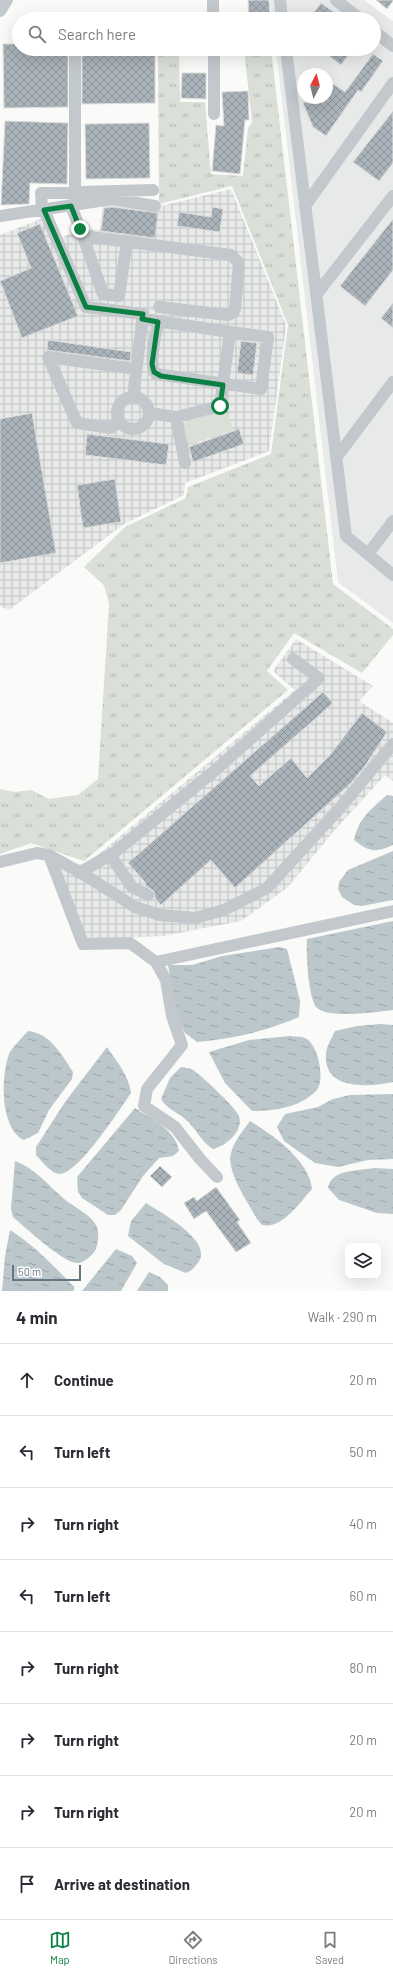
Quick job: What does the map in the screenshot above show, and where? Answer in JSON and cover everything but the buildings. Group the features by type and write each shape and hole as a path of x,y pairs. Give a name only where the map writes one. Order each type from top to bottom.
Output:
{"street":[{"path":"0,11 6,0"},
{"path":"213,0 214,12"},
{"path":"280,0 281,12"},
{"path":"336,0 351,12"},
{"path":"381,36 393,46"},
{"path":"75,56 75,192"},
{"path":"214,56 214,114"},
{"path":"287,56 346,536 393,575"},
{"path":"305,206 393,84"},
{"path":"133,397 143,314 86,307 43,210 41,193 152,190"},
{"path":"316,295 393,196"},
{"path":"0,216 112,199 156,206"},
{"path":"71,206 103,294 119,296 126,241"},
{"path":"83,236 231,255 239,263 235,309 228,315 159,307"},
{"path":"142,319 268,336 261,390 161,376 154,372 152,364 158,322"},
{"path":"149,413 176,417 220,406 230,332"},
{"path":"118,421 111,428 77,423 48,357 136,369"},
{"path":"336,458 393,382"},
{"path":"133,397 147,405 149,413 147,421 141,427 133,430 124,427 118,421 116,413 118,405 124,399 133,397"},
{"path":"176,417 185,463"},
{"path":"368,554 393,521"},
{"path":"79,873 110,855 212,773 319,678 293,659"},
{"path":"0,862 37,853 53,857 135,907 160,915 195,918 224,910 267,888 339,809 393,744"},
{"path":"110,855 132,887 148,895"},
{"path":"53,857 83,944 130,943 156,962 166,980 172,1016 182,1045 147,1089 144,1106 174,1127 217,1177"},
{"path":"156,962 393,911"}],"shaded area":[{"path":"270,0 364,0 381,12 271,12"},
{"path":"381,12 393,21 393,623 338,582 277,56 381,56"},
{"path":"231,189 286,325 282,325 286,326 269,451 185,483 184,495 124,524 9,610 0,606 0,235 41,219 38,212 61,238 83,228 100,230 103,202 157,207"},
{"path":"296,639 373,686 359,701 393,723 393,781 385,775 334,831 287,888 241,921 163,936 84,940 51,860 86,865 295,690 273,671"}],"green space":[{"path":"158,56 179,56 180,102 205,102 211,174 243,176 248,128 252,122 245,56 272,56 333,584 393,629 393,635 362,673 294,633 267,671 288,690 84,861 31,843 0,854 0,789 15,792 31,790 49,799 78,795 98,779 109,604 104,585 84,567 125,527 186,498 188,487 271,454 288,325 232,186 159,204"},
{"path":"226,409 233,430 189,444 183,423"}],"water":[{"path":"387,795 393,796 393,845 377,850 368,849 354,840 356,832 366,815"},
{"path":"393,851 393,900 362,906 354,905 342,897 338,889 339,882 348,870"},
{"path":"393,921 393,1010 342,1014 323,1011 317,1008 314,1003 310,986 307,964 307,939"},
{"path":"280,947 287,949 300,1001 299,1017 262,1030 210,1041 197,1042 185,1033 178,1019 168,965 192,965 222,956"},
{"path":"381,1024 393,1025 393,1082 372,1085 349,1084 332,1075 327,1066 326,1051 335,1031 357,1026"},
{"path":"28,1031 43,1036 49,1040 60,1052 73,1072 72,1079 49,1110 38,1133 24,1140 16,1134 10,1125 6,1113 4,1087 7,1062 10,1052"},
{"path":"290,1036 305,1038 310,1041 314,1047 319,1063 319,1086 309,1097 294,1105 277,1109 252,1111 225,1083 209,1052 249,1040"},
{"path":"107,1047 125,1074 131,1093 109,1125 78,1163 68,1171 60,1174 53,1172 36,1155 36,1147 65,1102"},
{"path":"181,1067 192,1069 197,1073 225,1099 239,1116 239,1127 233,1137 223,1145 213,1149 202,1139 189,1123 169,1108 161,1099 170,1078"},
{"path":"393,1094 393,1159 368,1160 338,1167 315,1163 284,1141 277,1127 285,1114 318,1107 333,1099 350,1095"},
{"path":"135,1108 168,1131 177,1144 179,1151 173,1156 159,1158 143,1176 121,1210 115,1215 108,1215 82,1198 78,1192 77,1177"},
{"path":"250,1121 269,1133 288,1149 305,1168 310,1179 312,1189 290,1214 277,1223 270,1225 262,1225 257,1219 239,1187 230,1161 234,1144"},
{"path":"15,1161 29,1168 41,1177 63,1198 93,1221 98,1230 98,1240 96,1249 88,1258 77,1263 63,1257 44,1244 13,1217 11,1209"},
{"path":"374,1168 393,1169 393,1214 377,1213 339,1200 328,1188 334,1177 340,1174"},
{"path":"146,1203 183,1228 198,1244 201,1253 199,1261 190,1271 186,1273 164,1264 128,1236 131,1221"},
{"path":"10,1230 28,1243 52,1264 75,1288 73,1291 2,1291 5,1256"},
{"path":"116,1249 132,1256 137,1263 121,1291 82,1291"},
{"path":"149,1272 160,1277 168,1285 168,1291 137,1291"}],"route":[{"path":"80,229 71,206 44,210 86,307 143,314 142,319 158,322 152,364 154,372 161,376 223,385 220,406"}]}
